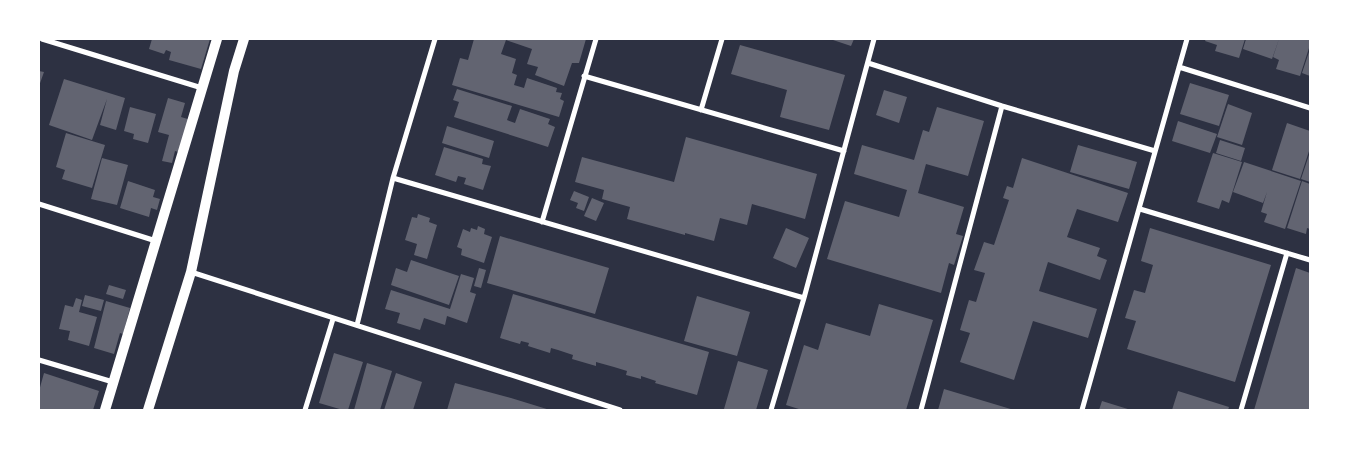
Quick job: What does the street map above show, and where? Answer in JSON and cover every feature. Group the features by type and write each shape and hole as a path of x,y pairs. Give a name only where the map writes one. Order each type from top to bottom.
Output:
{"main road":[{"path":"105,410 157,242 216,39"},
{"path":"148,410 191,272 234,71 244,39"}],"street":[{"path":"42,39 59,41 202,88"},
{"path":"356,325 394,178 435,39"},
{"path":"542,222 596,39"},
{"path":"701,110 722,39"},
{"path":"771,410 804,298 874,39"},
{"path":"1082,410 1187,39"},
{"path":"868,64 1155,151"},
{"path":"1179,67 1310,108"},
{"path":"584,76 844,151"},
{"path":"921,410 1002,106"},
{"path":"394,178 804,298"},
{"path":"39,204 157,242"},
{"path":"1140,209 1310,260"},
{"path":"1241,410 1288,254"},
{"path":"191,272 620,410"},
{"path":"305,410 333,319"},
{"path":"39,360 113,382"}],"building":[{"path":"152,39 210,39 201,69 169,60 171,52 166,50 164,54 149,49"},
{"path":"474,39 586,39 579,63 572,63 564,86 535,75 538,67 527,64 532,49 506,40 501,54 516,59 512,73 517,75 514,85 524,88 527,78 557,88 556,92 562,93 560,99 564,101 559,117 452,85 460,58 468,60"},
{"path":"830,39 854,39 851,46"},
{"path":"1206,39 1245,39 1239,58 1215,51 1217,45 1205,41"},
{"path":"1246,39 1279,39 1272,59 1243,49"},
{"path":"1279,39 1310,39 1310,45 1300,76 1276,69 1279,60 1273,57"},
{"path":"740,45 845,75 829,130 780,117 787,90 731,74"},
{"path":"1310,49 1310,76 1302,73"},
{"path":"39,71 44,72 39,86"},
{"path":"64,79 125,98 116,130 100,125 107,99 92,140 49,125"},
{"path":"1190,83 1229,95 1219,126 1180,114"},
{"path":"457,89 512,106 507,120 515,123 520,109 550,119 548,124 555,127 548,147 454,117 459,102 453,100"},
{"path":"884,90 907,97 899,123 876,115"},
{"path":"168,98 185,103 181,117 191,120 182,153 175,151 172,163 162,161 169,135 158,132"},
{"path":"1228,104 1252,113 1242,145 1217,137"},
{"path":"130,107 156,114 148,143 133,139 134,134 124,131"},
{"path":"937,107 984,121 968,176 926,164 918,193 964,207 956,234 963,236 954,265 949,263 941,293 827,259 845,201 899,217 907,190 854,174 862,145 914,160 923,130 929,132"},
{"path":"1178,121 1217,134 1210,153 1172,141"},
{"path":"1287,123 1310,131 1310,148 1300,179 1272,170"},
{"path":"447,126 494,141 489,158 442,143"},
{"path":"66,133 105,145 92,188 62,179 65,170 56,167"},
{"path":"686,137 817,174 805,219 752,204 747,225 720,218 714,241 627,219 630,207 602,199 604,190 575,182 582,157 674,182"},
{"path":"1220,140 1245,148 1241,161 1216,153"},
{"path":"1078,145 1137,162 1129,189 1070,172"},
{"path":"444,147 483,159 482,164 491,166 483,190 464,184 466,178 458,176 456,182 435,175"},
{"path":"1310,152 1310,182 1301,179"},
{"path":"1213,153 1242,162 1229,203 1222,200 1219,209 1197,202"},
{"path":"102,158 128,165 117,205 91,199"},
{"path":"1022,158 1128,193 1118,222 1077,209 1067,237 1100,248 1097,256 1107,260 1100,280 1048,262 1039,291 1097,309 1088,338 1033,321 1014,380 960,362 970,333 960,330 969,300 976,302 985,273 974,270 984,242 994,245 1009,200 1003,198 1007,186 1013,188"},
{"path":"1244,162 1301,181 1285,229 1264,222 1267,214 1261,212 1267,192 1263,203 1233,192"},
{"path":"128,181 155,190 153,197 160,199 157,210 151,208 149,217 120,208"},
{"path":"1302,181 1310,184 1310,229 1307,228 1306,234 1287,228"},
{"path":"574,191 589,197 584,211 576,208 578,203 570,200"},
{"path":"592,198 604,203 596,221 584,216"},
{"path":"418,214 430,218 429,222 437,225 427,259 414,255 417,244 405,240 412,217 417,218"},
{"path":"478,226 485,229 484,234 492,237 484,263 461,255 462,249 457,247 463,229 470,232 471,228 477,230"},
{"path":"786,228 809,238 796,268 773,258"},
{"path":"1150,228 1271,265 1235,382 1127,349 1136,321 1125,318 1134,290 1145,293 1153,265 1141,261"},
{"path":"500,236 609,268 595,314 487,283"},
{"path":"411,260 459,276 449,305 391,285 396,268 407,272"},
{"path":"479,268 486,270 481,288 474,286"},
{"path":"1296,268 1310,273 1310,410 1254,410"},
{"path":"461,274 474,278 470,292 476,294 467,323 447,316 445,325 424,318 420,330 397,323 400,313 385,309 391,290 450,309"},
{"path":"109,285 126,290 123,299 106,294"},
{"path":"513,294 709,352 697,395 655,383 656,381 641,376 641,379 626,375 627,371 614,367 596,362 596,366 572,359 573,355 558,350 551,348 550,353 528,346 529,343 521,341 520,344 500,338"},
{"path":"85,295 104,300 101,311 82,306"},
{"path":"697,296 750,312 737,356 684,341"},
{"path":"76,298 82,300 79,312 97,317 89,346 68,340 70,331 59,329 65,305 73,307"},
{"path":"106,301 130,308 123,334 120,333 114,354 94,348"},
{"path":"879,304 933,320 906,410 802,410 786,405 804,345 818,350 826,323 870,336"},
{"path":"334,353 363,362 348,410 319,403"},
{"path":"738,361 768,370 756,410 724,409"},
{"path":"367,363 392,371 380,410 354,410"},
{"path":"44,373 99,391 93,410 39,410 39,391"},
{"path":"396,373 422,382 413,410 384,410"},
{"path":"455,383 511,398 550,410 447,410"},
{"path":"944,389 1014,410 938,410"},
{"path":"1178,391 1229,407 1228,410 1172,410"},
{"path":"1102,401 1131,410 1099,410"}]}
